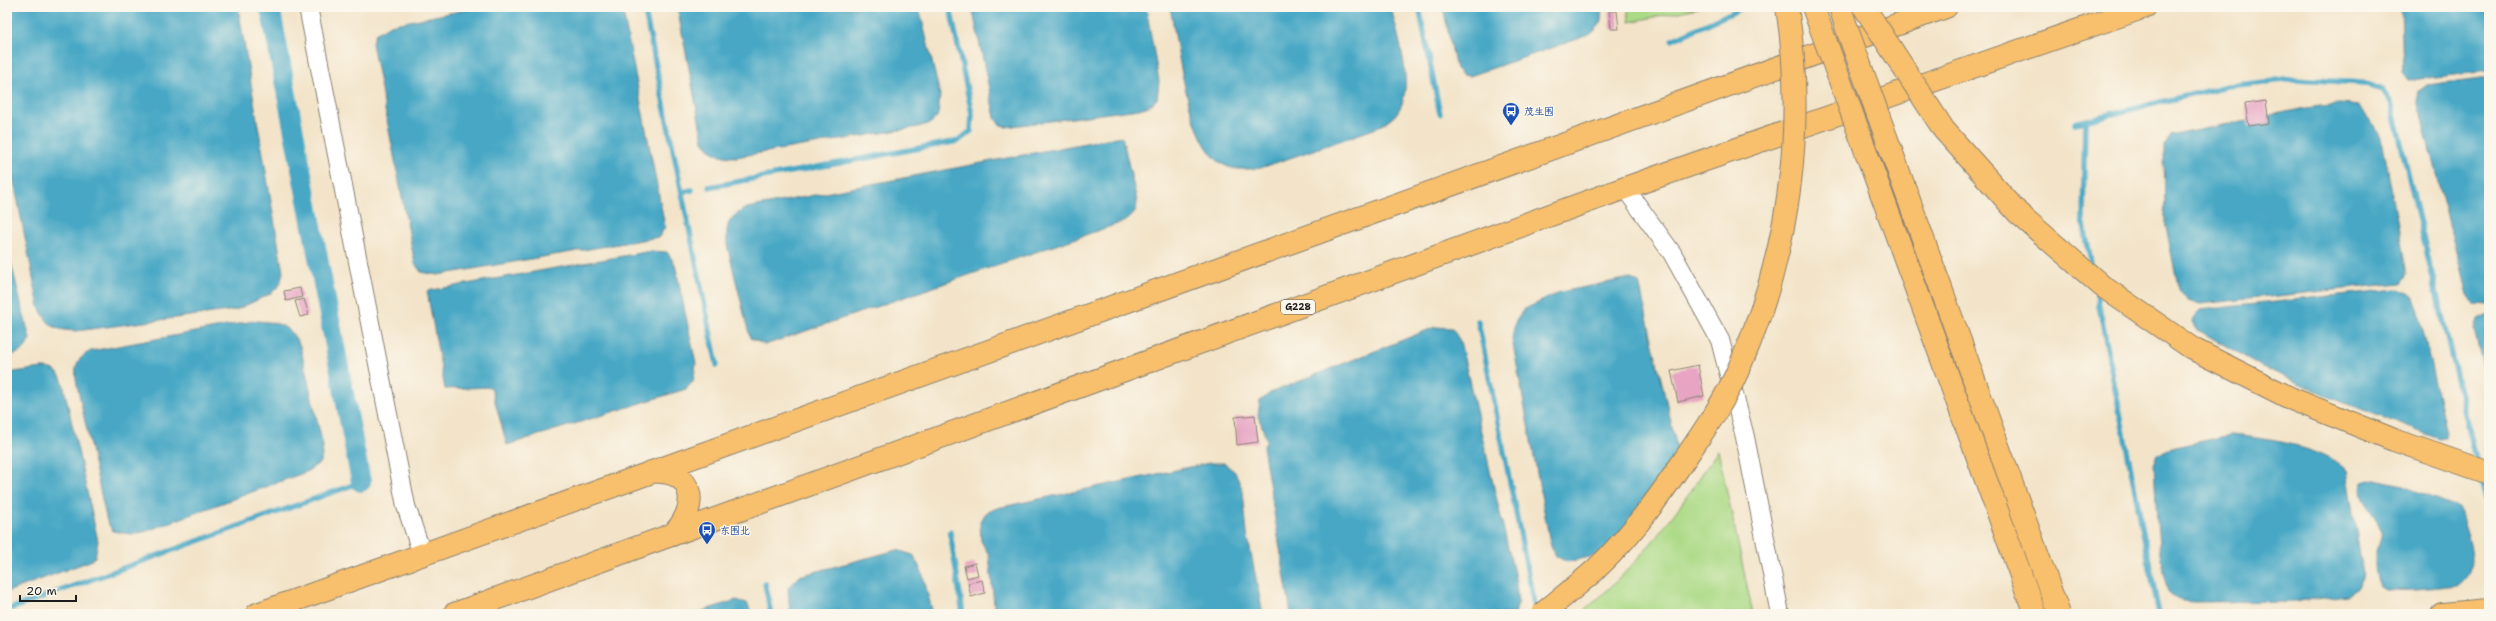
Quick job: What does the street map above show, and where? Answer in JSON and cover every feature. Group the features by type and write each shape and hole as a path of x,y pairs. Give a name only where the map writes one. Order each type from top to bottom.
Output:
{"highway":[{"path":"1542,614 1596,569 1657,500 1706,427 1738,369 1767,292 1786,214 1793,144 1795,90 1787,7"},
{"path":"1813,7 2035,614"},
{"path":"1840,7 2059,614"},
{"path":"1864,7 1944,130 2018,213 2102,286 2194,349 2292,400 2394,440 2489,473"},
{"path":"257,614 1946,7"},
{"name":"G228","path":"454,614 1625,188 2145,7"},
{"path":"649,472 674,474 683,481 689,491 688,514 682,525 672,535"},
{"path":"2442,614 2489,610"}],"street":[{"path":"308,7 406,506 422,554"},
{"path":"1625,188 1672,253 1720,340 1745,437 1780,614"}],"green space":[{"path":"1627,7 1698,7 1698,8 1630,22"},
{"path":"1718,450 1753,614 1580,614 1621,577 1656,538"}],"water":[{"path":"7,7 238,7 283,272 280,285 270,294 236,310 76,331 62,330 49,323 39,307 7,148"},
{"path":"479,7 622,7 665,227 659,237 438,275 421,272 415,264 372,43 375,34 390,25"},
{"path":"677,7 919,7 940,95 938,116 931,123 918,127 736,157 717,154 713,152 703,141"},
{"path":"972,7 1146,7 1159,81 1157,99 1149,106 1139,109 1006,127 999,124 995,118"},
{"path":"1170,7 1391,7 1405,72 1404,98 1400,108 1392,118 1374,129 1261,168 1242,169 1228,167 1212,154 1202,138 1193,117 1186,94"},
{"path":"1443,7 1601,7 1602,16 1596,30 1589,35 1470,76 1462,75 1456,69"},
{"path":"2401,7 2489,7 2489,71 2409,80 2403,72"},
{"path":"2489,77 2489,305 2474,304 2467,295 2417,100 2419,91 2427,85"},
{"path":"2339,104 2359,106 2371,120 2383,144 2407,274 2401,283 2200,304 2188,300 2179,291 2165,222 2164,146 2170,136 2305,108"},
{"path":"1122,136 1137,201 1134,212 1126,221 765,345 750,338 727,245 729,222 735,215 747,208"},
{"path":"7,247 30,339 22,351 7,356"},
{"path":"651,251 667,252 675,264 696,364 693,382 686,389 507,445 491,387 445,389 427,291"},
{"path":"1630,278 1639,283 1679,457 1604,554 1567,562 1556,556 1550,543 1512,339 1515,323 1523,310 1560,292"},
{"path":"2396,289 2405,291 2410,295 2418,308 2446,433 2445,438 2439,439 2324,395 2259,365 2198,330 2193,322 2194,316 2200,310"},
{"path":"2489,314 2489,391 2474,330 2477,320"},
{"path":"254,321 270,322 282,326 292,333 300,346 323,446 321,462 306,472 144,532 131,534 113,531 107,522 77,385 76,369 79,361 91,351"},
{"path":"1435,327 1452,328 1460,341 1516,582 1518,603 1515,614 1291,614 1263,447 1267,441 1258,415 1260,401 1270,393"},
{"path":"42,368 56,371 63,383 98,541 95,557 90,561 7,592 7,373"},
{"path":"2230,435 2259,438 2291,444 2322,454 2335,461 2346,470 2363,573 2360,587 2348,595 2299,601 2195,602 2181,600 2172,596 2166,583 2162,568 2154,465 2158,455 2167,449"},
{"path":"1209,463 1224,463 1235,472 1243,491 1247,533 1263,614 995,614 989,555 981,541 980,522 986,513 997,508"},
{"path":"2370,479 2403,486 2457,507 2461,514 2472,552 2470,571 2466,579 2458,586 2429,589 2394,590 2380,585 2376,575 2375,558 2381,538 2381,531 2379,524 2365,501 2362,489 2363,481"},
{"path":"897,550 913,555 922,572 933,614 790,614 788,588 799,576"},
{"path":"736,600 747,603 752,614 693,614"}],"pier":[{"path":"2196,330 2258,366 2323,395 2408,429 2324,397 2258,367"}],"building":[{"path":"1609,11 1617,11 1619,29 1611,29"},
{"path":"2266,101 2269,123 2249,126 2245,104"},
{"path":"300,288 302,297 286,301 284,291"},
{"path":"304,299 309,315 300,317 295,301"},
{"path":"1698,365 1704,396 1678,402 1671,371"},
{"path":"1255,415 1258,442 1237,445 1235,417"},
{"path":"975,563 978,575 967,578 964,566"},
{"path":"982,580 985,593 971,597 968,583"}],"waterway":[{"path":"270,7 361,482"},
{"path":"644,7 717,365"},
{"path":"709,187 958,141 971,131 972,114 950,7"},
{"path":"1419,7 1440,114"},
{"path":"1672,40 1744,7"},
{"path":"2075,123 2227,86 2295,79 2364,83 2382,89 2391,102 2477,463"},
{"path":"2085,121 2083,220 2092,268"},
{"path":"682,192 692,190"},
{"path":"2096,290 2159,614"},
{"path":"1478,321 1536,614"},
{"path":"2480,475 2489,512"},
{"path":"7,610 361,482"},
{"path":"950,532 963,614"},
{"path":"765,583 771,614"}],"place":[{"name":"茂生围","path":"1511,126"},
{"name":"东围北","path":"707,545"}]}
